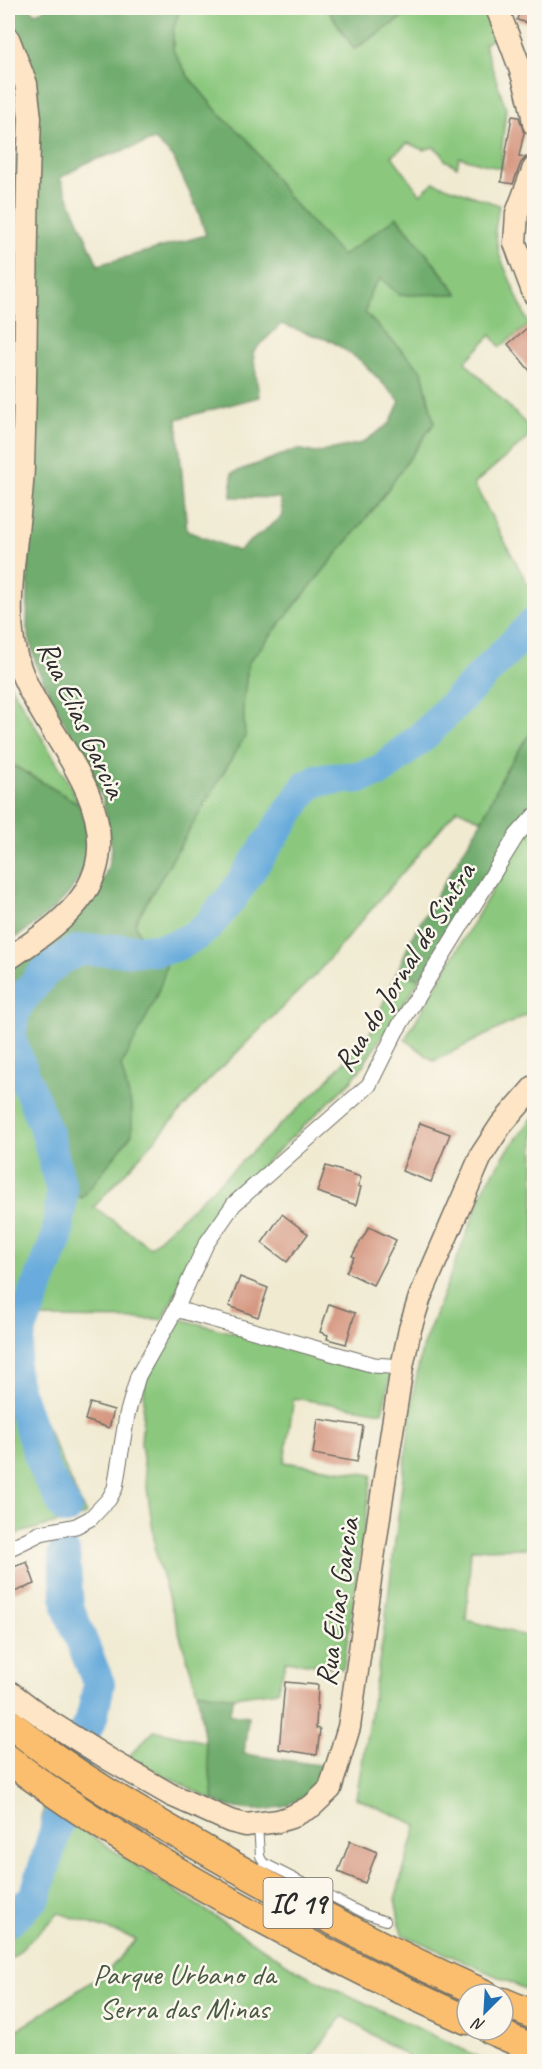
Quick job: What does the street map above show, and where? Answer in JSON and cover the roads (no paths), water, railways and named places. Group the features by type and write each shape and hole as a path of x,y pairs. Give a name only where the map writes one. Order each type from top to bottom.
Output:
{"highway":[{"name":"IC 19","path":"8,1722 40,1732 116,1799 303,1906 457,1982"},
{"name":"IC 19","path":"12,1763 173,1869 289,1934 455,2014"},
{"path":"515,2007 534,2015"},
{"path":"515,2041 534,2049"}],"street":[{"path":"497,8 520,71 534,124"},
{"name":"Rua Elias Garcia","path":"8,38 26,84 30,118 23,467 11,611 14,643 22,675 85,789 95,817 99,849 98,860 88,888 78,903 67,916 8,959"},
{"path":"530,178 517,213 515,243 534,294"},
{"name":"Rua do Jornal de Sintra","path":"8,1549 41,1533 76,1526 91,1518 102,1507 115,1488 127,1415 138,1376 176,1309 206,1244 234,1204 369,1084 396,1031 517,835 534,816"},
{"name":"Rua Elias Garcia","path":"8,1691 40,1732 110,1760 171,1796 230,1821 246,1825 291,1817 320,1799 330,1789 346,1738 354,1696 402,1367 410,1329 420,1297 482,1154 501,1125 534,1087"},
{"path":"176,1309 374,1365 402,1367"}],"lane":[{"path":"258,1823 260,1856 263,1862 365,1914 386,1921"}],"waterway":[{"path":"66,1509 44,1469 14,1380 13,1363 22,1326 57,1238 62,1192 48,1136 10,1039 13,1017 18,1004 44,973 61,959 79,950 157,950 175,946 195,936 207,927 232,897 306,787 319,780 361,777 382,770 425,734 534,623"},
{"path":"8,1921 35,1897 86,1729 92,1717 99,1684 68,1607 64,1553"}],"park label":[{"name":"Parque Urbano da Serra das Minas","path":"184,1991"}]}
